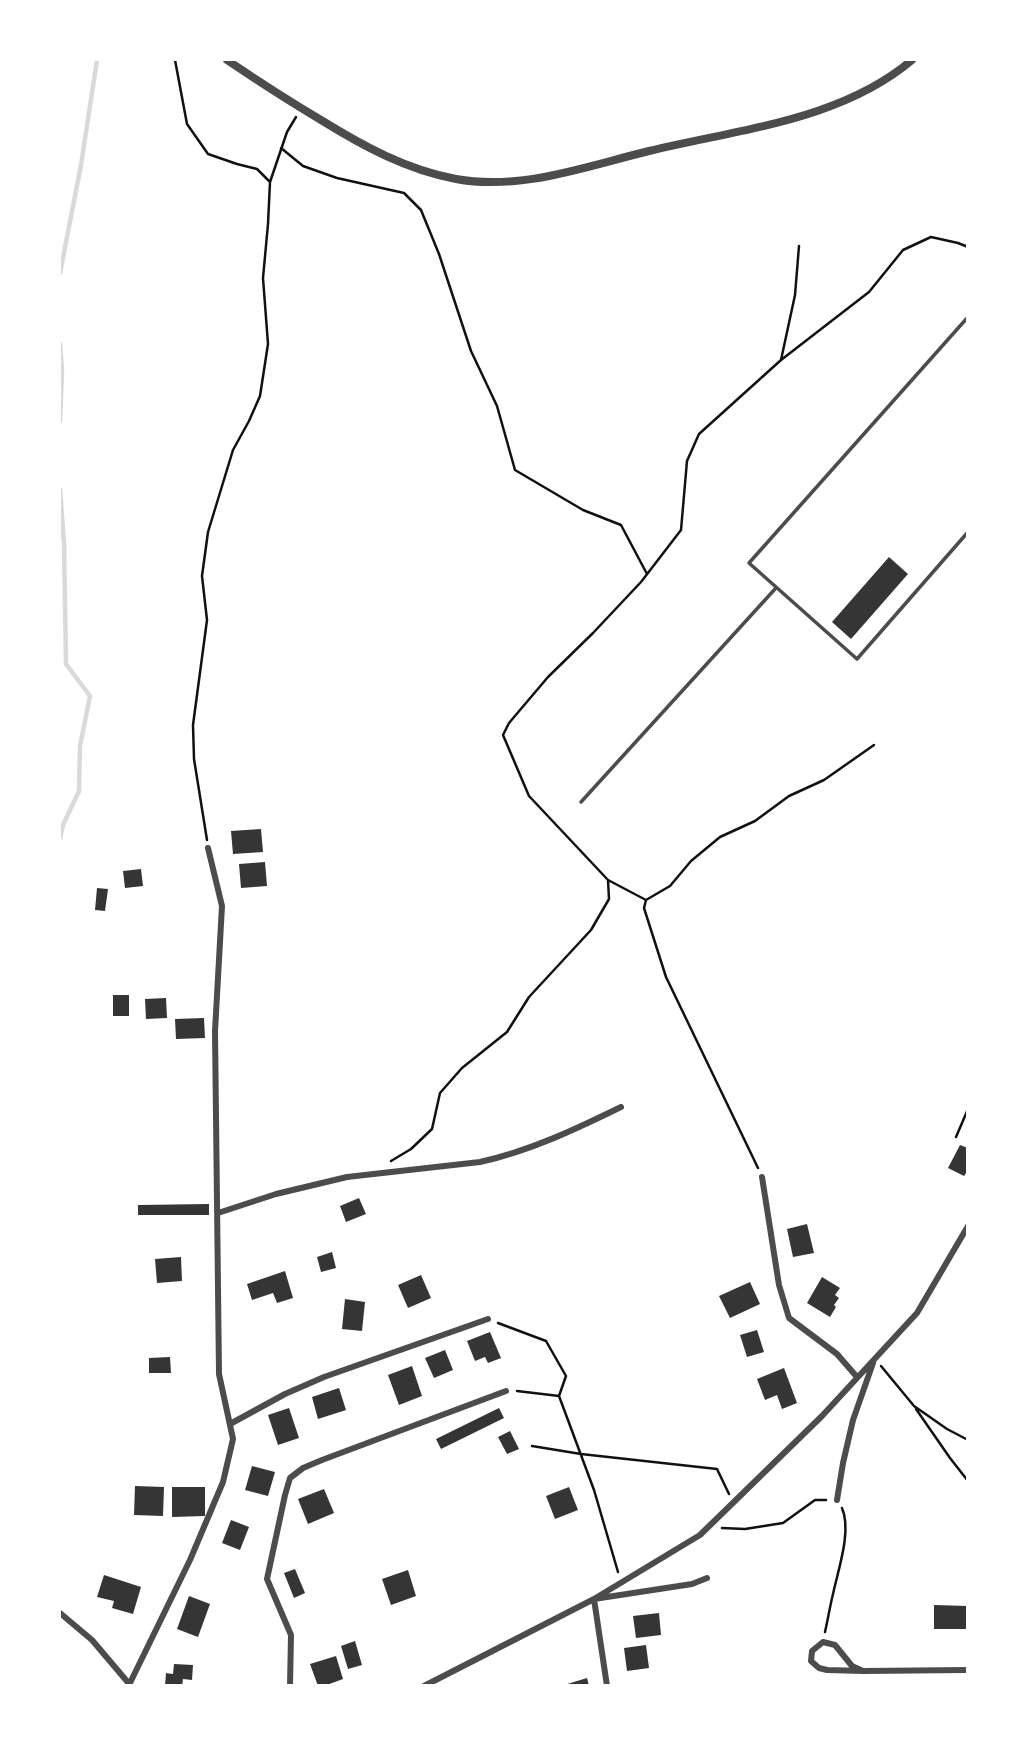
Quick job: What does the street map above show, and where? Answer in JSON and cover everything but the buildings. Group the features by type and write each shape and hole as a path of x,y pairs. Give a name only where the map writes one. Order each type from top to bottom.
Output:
{"street":[{"path":"227,60 383,156 433,174 459,180 501,182 574,171 651,150 796,117 866,91 912,60"},
{"path":"60,1613 92,1640 131,1684 190,1560 223,1482 233,1439 219,1374 215,1031 222,906 208,848"},
{"path":"218,1213 276,1194 347,1177 480,1162 500,1157 563,1135 621,1107"},
{"path":"762,1177 779,1285 789,1318 837,1354 857,1377"},
{"path":"424,1685 594,1599 700,1535 822,1416 916,1313 968,1226"},
{"path":"230,1424 285,1394 324,1377 488,1319"},
{"path":"837,1500 853,1420 875,1359"},
{"path":"290,1685 291,1634 267,1579 290,1478 303,1468 322,1460 506,1391"},
{"path":"594,1599 692,1584 707,1578"},
{"path":"594,1599 607,1685"},
{"path":"863,1671 852,1666 835,1645 823,1642 812,1651 811,1661 819,1668 827,1670 863,1671 968,1670"}],"lane":[{"path":"968,317 749,563 857,659 968,532"},
{"path":"581,802 776,588"}],"path":[{"path":"176,60 187,124 208,154 257,169 270,182"},
{"path":"208,848 194,759 193,725 207,620 202,576 208,532 233,450 260,396 268,344 262,278 270,182 293,121"},
{"path":"281,148 303,166 337,178 404,193 421,210 439,254 471,351 497,406 514,470 583,510 621,525 647,574"},
{"path":"646,900 608,880 529,796 503,736 509,723 548,677 647,574 681,530 687,461 699,434 781,360 869,292 903,250 931,237 968,247"},
{"path":"781,360 794,295 799,246"},
{"path":"762,1177 666,976 644,908 646,900 670,886 691,861 720,836 755,821 789,796 824,780 874,744"},
{"path":"389,1162 411,1150 432,1129 440,1093 462,1068 506,1032 529,997 591,930 609,899 608,880"},
{"path":"956,1137 968,1109"},
{"path":"488,1319 545,1341 566,1376 559,1396 594,1490 621,1583"},
{"path":"875,1359 914,1406 968,1481"},
{"path":"506,1391 559,1396"},
{"path":"914,1406 968,1440"},
{"path":"532,1446 717,1469 733,1502"},
{"path":"708,1527 767,1527 783,1523 815,1500 837,1500 844,1512 845,1535 842,1561 823,1642"}],"waterway":[{"path":"60,273 81,165 97,60"},
{"path":"60,344 60,421"},
{"path":"60,489 64,544 66,664 90,696 80,746 79,791 60,838"}]}
